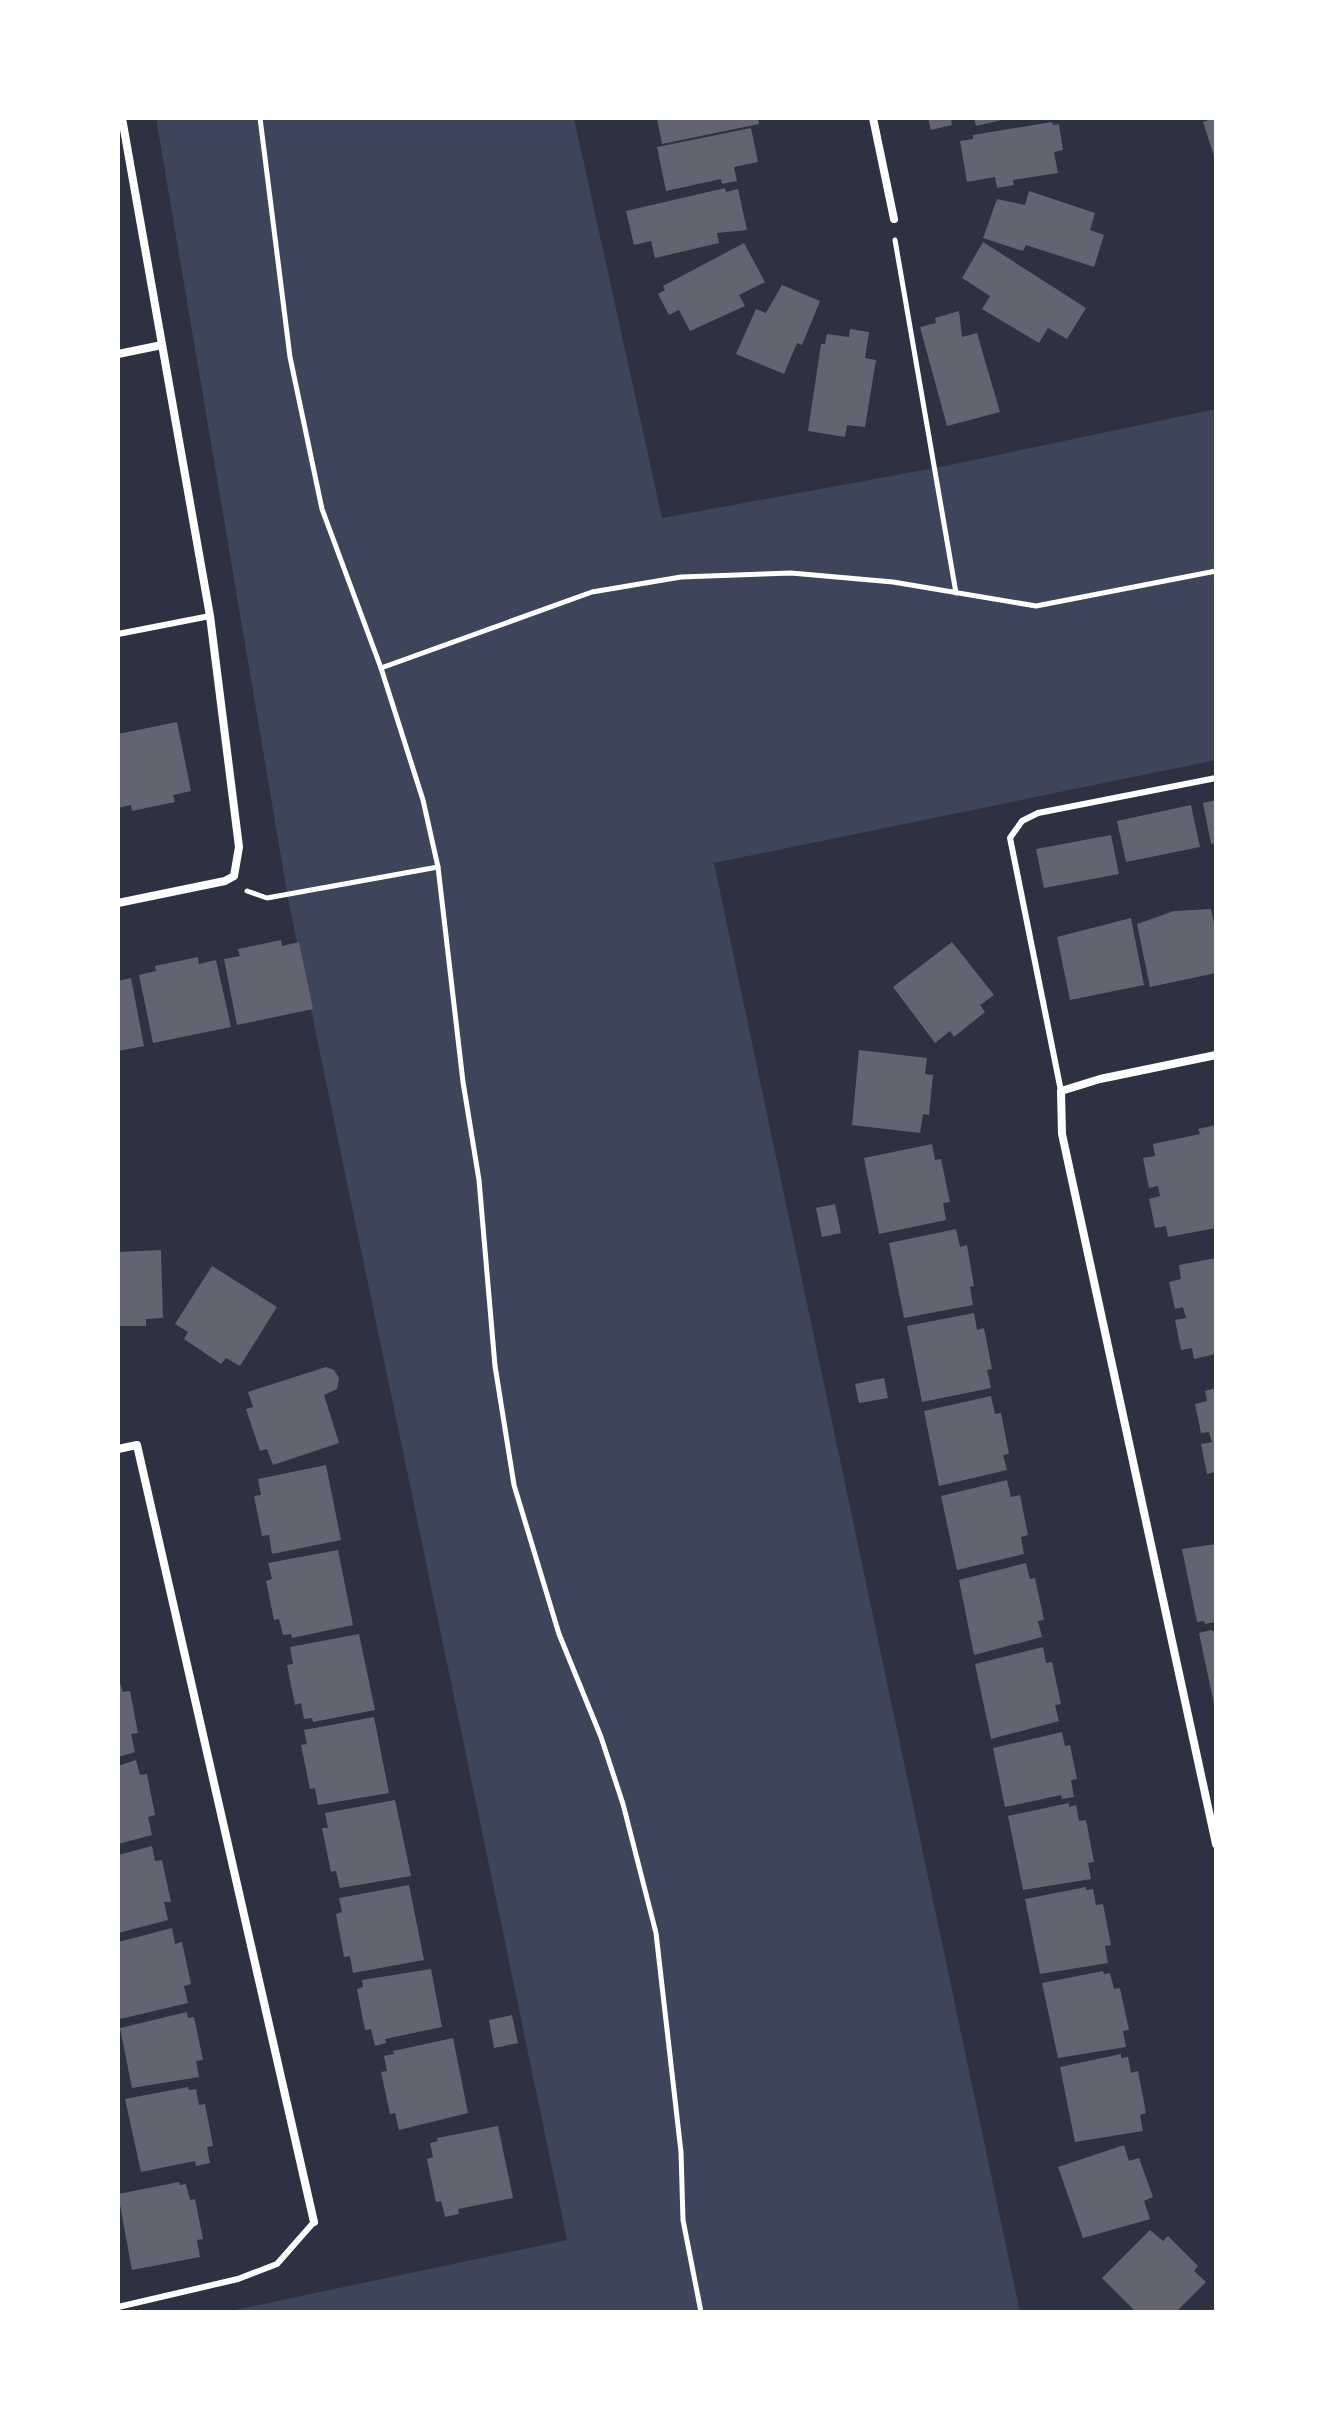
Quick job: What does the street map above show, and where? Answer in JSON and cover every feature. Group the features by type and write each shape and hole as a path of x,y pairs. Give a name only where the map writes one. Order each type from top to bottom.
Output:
{"street":[{"path":"118,903 225,881 234,876 239,847 210,616 122,118"},
{"path":"873,118 894,219"},
{"path":"118,354 162,345"},
{"path":"1216,1055 1100,1079 1061,1091 1062,1134 1216,1844"},
{"path":"118,1449 137,1445 314,2222"}],"lane":[{"path":"118,634 210,616"},
{"path":"1061,1091 1010,838 1022,821 1038,813 1216,778"},
{"path":"118,2307 238,2279 277,2264 314,2222"}],"path":[{"path":"260,118 290,357 322,509 381,668 423,800 438,867 463,1082 479,1180 495,1366 514,1485 559,1634 601,1737 623,1804 656,1933 681,2152 683,2220 701,2312"},
{"path":"894,219 896,259 956,593"},
{"path":"381,668 592,592 681,577 791,573 1036,606 1216,571"},
{"path":"234,876 244,890 267,898 438,867"}],"shaded area":[{"path":"156,118 574,118 662,518 945,466 1216,409 1216,760 714,863 1020,2312 225,2312 567,2240 289,904"}],"building":[{"path":"657,118 758,118 759,124 662,144"},
{"path":"928,118 951,118 952,125 931,130"},
{"path":"974,118 1006,118 1006,119 976,126"},
{"path":"1216,118 1215,159 1203,122"},
{"path":"1052,122 1053,125 1059,124 1063,150 1054,152 1058,173 1013,180 1014,185 997,188 995,177 967,182 960,141 973,139 973,135"},
{"path":"751,128 758,162 734,167 737,181 722,184 721,179 666,191 657,147"},
{"path":"725,188 726,192 738,189 747,230 717,233 719,243 655,258 651,241 634,245 626,211"},
{"path":"1029,191 1095,213 1090,230 1104,235 1094,267 1026,245 1023,251 983,238 997,199 1025,205"},
{"path":"983,242 1086,308 1067,339 1048,328 1039,343 982,309 990,296 962,278"},
{"path":"744,243 765,282 739,295 745,306 690,331 679,310 669,315 658,294 665,290 663,286"},
{"path":"782,285 820,301 802,345 797,343 784,374 736,354 756,309 766,313"},
{"path":"959,311 962,337 977,333 1000,412 947,426 920,327 936,323 935,318"},
{"path":"850,329 869,332 865,358 876,360 865,427 847,425 845,437 808,431 821,344 825,344 827,334 849,337"},
{"path":"177,722 191,791 173,795 175,802 132,811 131,805 118,808 118,734"},
{"path":"1216,800 1216,843 1211,844 1203,803"},
{"path":"1191,805 1200,847 1126,862 1117,821"},
{"path":"1111,835 1119,874 1044,888 1036,849"},
{"path":"1211,909 1216,932 1216,973 1150,987 1137,924 1174,911"},
{"path":"1131,918 1144,985 1070,1000 1057,937"},
{"path":"281,940 282,946 299,942 313,1009 237,1025 224,959 240,956 238,949"},
{"path":"952,942 994,995 980,1005 985,1012 954,1037 950,1031 935,1043 893,987"},
{"path":"198,957 199,964 216,960 231,1027 153,1043 139,975 156,971 155,966"},
{"path":"131,978 144,1046 118,1051 118,981"},
{"path":"859,1050 927,1058 925,1074 933,1075 929,1115 923,1114 920,1133 852,1125"},
{"path":"1216,1125 1216,1228 1168,1237 1166,1226 1155,1228 1149,1199 1160,1196 1158,1186 1149,1188 1143,1158 1155,1156 1153,1144 1200,1134 1198,1129"},
{"path":"932,1144 935,1160 941,1159 950,1202 943,1203 946,1220 879,1234 864,1158"},
{"path":"835,1204 841,1233 822,1237 816,1208"},
{"path":"956,1229 960,1247 967,1245 974,1286 970,1287 973,1305 904,1318 889,1243"},
{"path":"161,1250 163,1318 146,1319 146,1326 118,1326 118,1252"},
{"path":"1216,1258 1216,1354 1194,1359 1192,1348 1181,1350 1175,1320 1186,1318 1183,1307 1175,1309 1169,1282 1181,1279 1179,1265"},
{"path":"212,1266 277,1307 240,1366 226,1358 221,1364 184,1339 188,1332 175,1324"},
{"path":"974,1313 977,1330 984,1328 992,1369 987,1370 991,1388 922,1402 907,1326"},
{"path":"326,1367 334,1370 339,1378 337,1389 324,1395 339,1443 273,1465 267,1449 260,1451 246,1409 253,1407 248,1392"},
{"path":"884,1378 888,1398 859,1403 855,1384"},
{"path":"1216,1388 1216,1472 1207,1474 1201,1444 1212,1442 1209,1432 1201,1433 1195,1404 1207,1401 1205,1391"},
{"path":"991,1396 995,1414 1001,1413 1009,1454 1003,1455 1007,1470 939,1486 924,1411"},
{"path":"326,1465 341,1540 272,1554 269,1535 262,1536 254,1496 261,1495 258,1479"},
{"path":"1007,1480 1011,1497 1020,1495 1028,1535 1021,1537 1024,1554 957,1570 941,1496"},
{"path":"1216,1544 1216,1622 1205,1624 1204,1621 1197,1622 1182,1549"},
{"path":"338,1550 353,1625 292,1638 291,1634 283,1635 279,1619 274,1620 266,1581 272,1579 268,1563"},
{"path":"1026,1563 1030,1579 1035,1578 1044,1620 1038,1621 1042,1637 974,1655 959,1580"},
{"path":"1216,1632 1215,1709 1199,1633"},
{"path":"359,1634 375,1710 313,1722 312,1718 304,1719 301,1703 295,1705 287,1665 293,1664 290,1647"},
{"path":"1043,1647 1046,1663 1052,1662 1061,1704 1055,1705 1059,1721 991,1739 975,1664"},
{"path":"118,1677 123,1692 130,1691 138,1733 131,1734 135,1752 118,1757"},
{"path":"374,1717 389,1793 318,1805 315,1788 310,1789 301,1745 307,1744 304,1730"},
{"path":"1062,1732 1065,1746 1070,1745 1077,1779 1071,1780 1074,1797 1062,1799 1061,1795 1005,1807 993,1748"},
{"path":"136,1760 140,1775 147,1774 155,1815 148,1817 152,1835 118,1844 118,1766"},
{"path":"395,1800 411,1876 340,1888 336,1871 331,1872 322,1828 328,1828 325,1813"},
{"path":"1069,1803 1069,1807 1076,1805 1079,1821 1086,1820 1094,1862 1088,1863 1091,1879 1023,1890 1008,1816"},
{"path":"152,1846 155,1861 162,1860 171,1902 164,1902 168,1920 118,1933 118,1855"},
{"path":"409,1885 424,1960 353,1973 350,1956 344,1957 336,1914 342,1912 339,1898"},
{"path":"1086,1887 1086,1890 1093,1889 1096,1905 1103,1904 1111,1945 1105,1946 1108,1963 1040,1974 1025,1899"},
{"path":"172,1928 175,1944 182,1942 191,1984 184,1986 188,2003 120,2019 118,1942"},
{"path":"431,1969 442,2027 385,2039 386,2043 375,2046 371,2029 365,2030 357,1989 363,1987 362,1980"},
{"path":"1103,1971 1104,1974 1110,1973 1114,1989 1120,1988 1129,2030 1123,2031 1126,2047 1058,2058 1042,1983"},
{"path":"187,2012 188,2018 194,2017 203,2060 196,2061 199,2077 132,2088 120,2028"},
{"path":"512,2015 518,2043 494,2048 489,2020"},
{"path":"453,2038 468,2113 399,2130 395,2113 390,2114 381,2072 387,2071 384,2056 394,2054 393,2051"},
{"path":"1121,2054 1121,2058 1128,2057 1131,2073 1138,2071 1146,2113 1140,2115 1143,2131 1075,2142 1060,2067"},
{"path":"188,2087 189,2090 196,2089 199,2105 205,2104 213,2146 207,2147 210,2163 196,2166 195,2161 141,2172 125,2099"},
{"path":"498,2126 513,2198 458,2209 459,2214 445,2217 441,2201 436,2202 427,2159 433,2157 430,2143 438,2141 437,2138"},
{"path":"1124,2145 1129,2161 1139,2158 1153,2197 1144,2201 1150,2219 1083,2238 1058,2167"},
{"path":"179,2182 180,2185 186,2184 190,2200 195,2199 203,2239 197,2240 200,2257 132,2270 118,2194"},
{"path":"1150,2230 1163,2241 1168,2236 1198,2266 1194,2271 1206,2282 1176,2312 1136,2312 1102,2278"}]}
